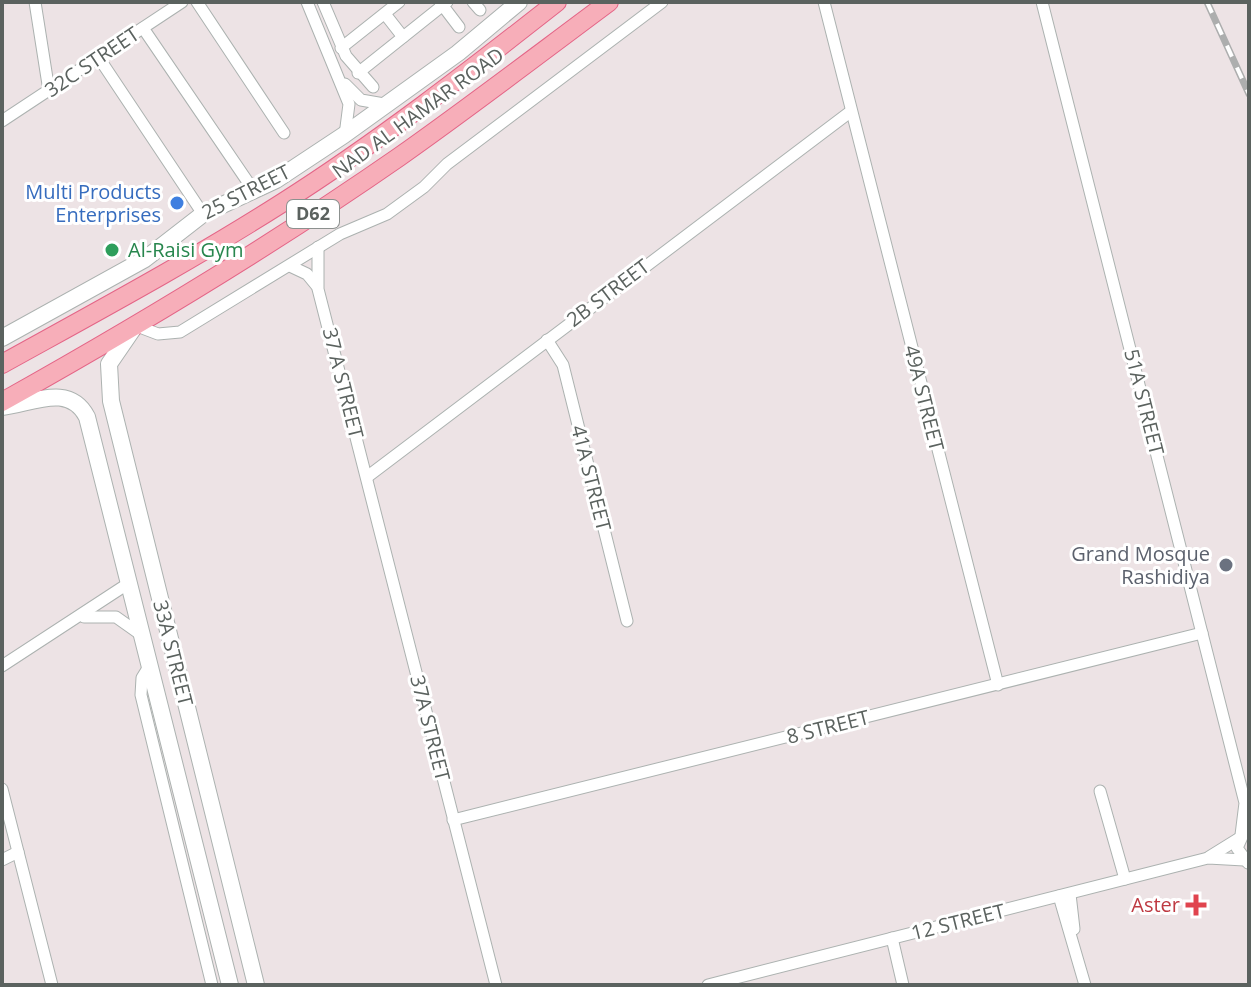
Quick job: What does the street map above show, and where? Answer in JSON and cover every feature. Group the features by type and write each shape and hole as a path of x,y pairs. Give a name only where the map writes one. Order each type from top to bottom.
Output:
{"main road":[{"name":"NAD AL HAMAR ROAD","path":"2,364 140,288 307,186 389,131 557,2"},
{"name":"NAD AL HAMAR ROAD","path":"2,404 136,326 399,156 609,2"}],"street":[{"path":"35,2 49,91"},
{"name":"32C STREET","path":"2,121 182,2"},
{"path":"197,2 284,133"},
{"path":"307,2 349,104 344,135"},
{"path":"323,2 341,48 358,73 373,87"},
{"name":"25 STREET","path":"2,338 145,259 203,214 254,191 344,135 519,2"},
{"path":"136,326 158,334 180,332 318,247 408,200 447,164 662,2"},
{"name":"49A STREET","path":"824,2 998,685"},
{"name":"51A STREET","path":"1042,2 1247,805 1243,834"},
{"path":"358,73 443,3 459,27"},
{"path":"341,48 391,6 403,37"},
{"path":"143,28 254,191"},
{"path":"99,58 203,214"},
{"path":"337,75 361,100 374,105 388,104"},
{"name":"2B STREET","path":"367,477 850,112"},
{"name":"37 A STREET","path":"318,247 318,289 367,477"},
{"path":"290,266 307,274 318,289"},
{"name":"33A STREET","path":"136,326 112,357 107,380 256,985"},
{"name":"41A STREET","path":"547,340 563,365 627,621"},
{"name":"33A STREET","path":"2,404 61,396 74,401 84,410 230,985"},
{"name":"37A STREET","path":"367,477 494,983"},
{"path":"2,666 129,583 140,582 146,588 175,690 188,712"},
{"path":"79,618 99,614 116,617 143,637"},
{"name":"8 STREET","path":"453,820 1202,633"},
{"path":"150,665 142,678 141,695 212,985"},
{"path":"2,789 52,985"},
{"path":"1100,791 1125,879"},
{"path":"1243,834 1237,848 1246,862"},
{"name":"12 STREET","path":"1208,858 1243,834"},
{"path":"2,849 16,846"},
{"path":"2,860 16,846"},
{"name":"12 STREET","path":"720,983 1208,858 1246,862"},
{"path":"1065,895 1085,985"},
{"path":"892,938 903,985"}],"railway":[{"path":"1207,2 1249,94"}],"place":[{"name":"Multi Products Enterprises","path":"177,203"},
{"name":"Al-Raisi Gym","path":"112,250"},
{"name":"Grand Mosque Rashidiya","path":"1226,565"},
{"name":"Aster","path":"1196,905"}]}
